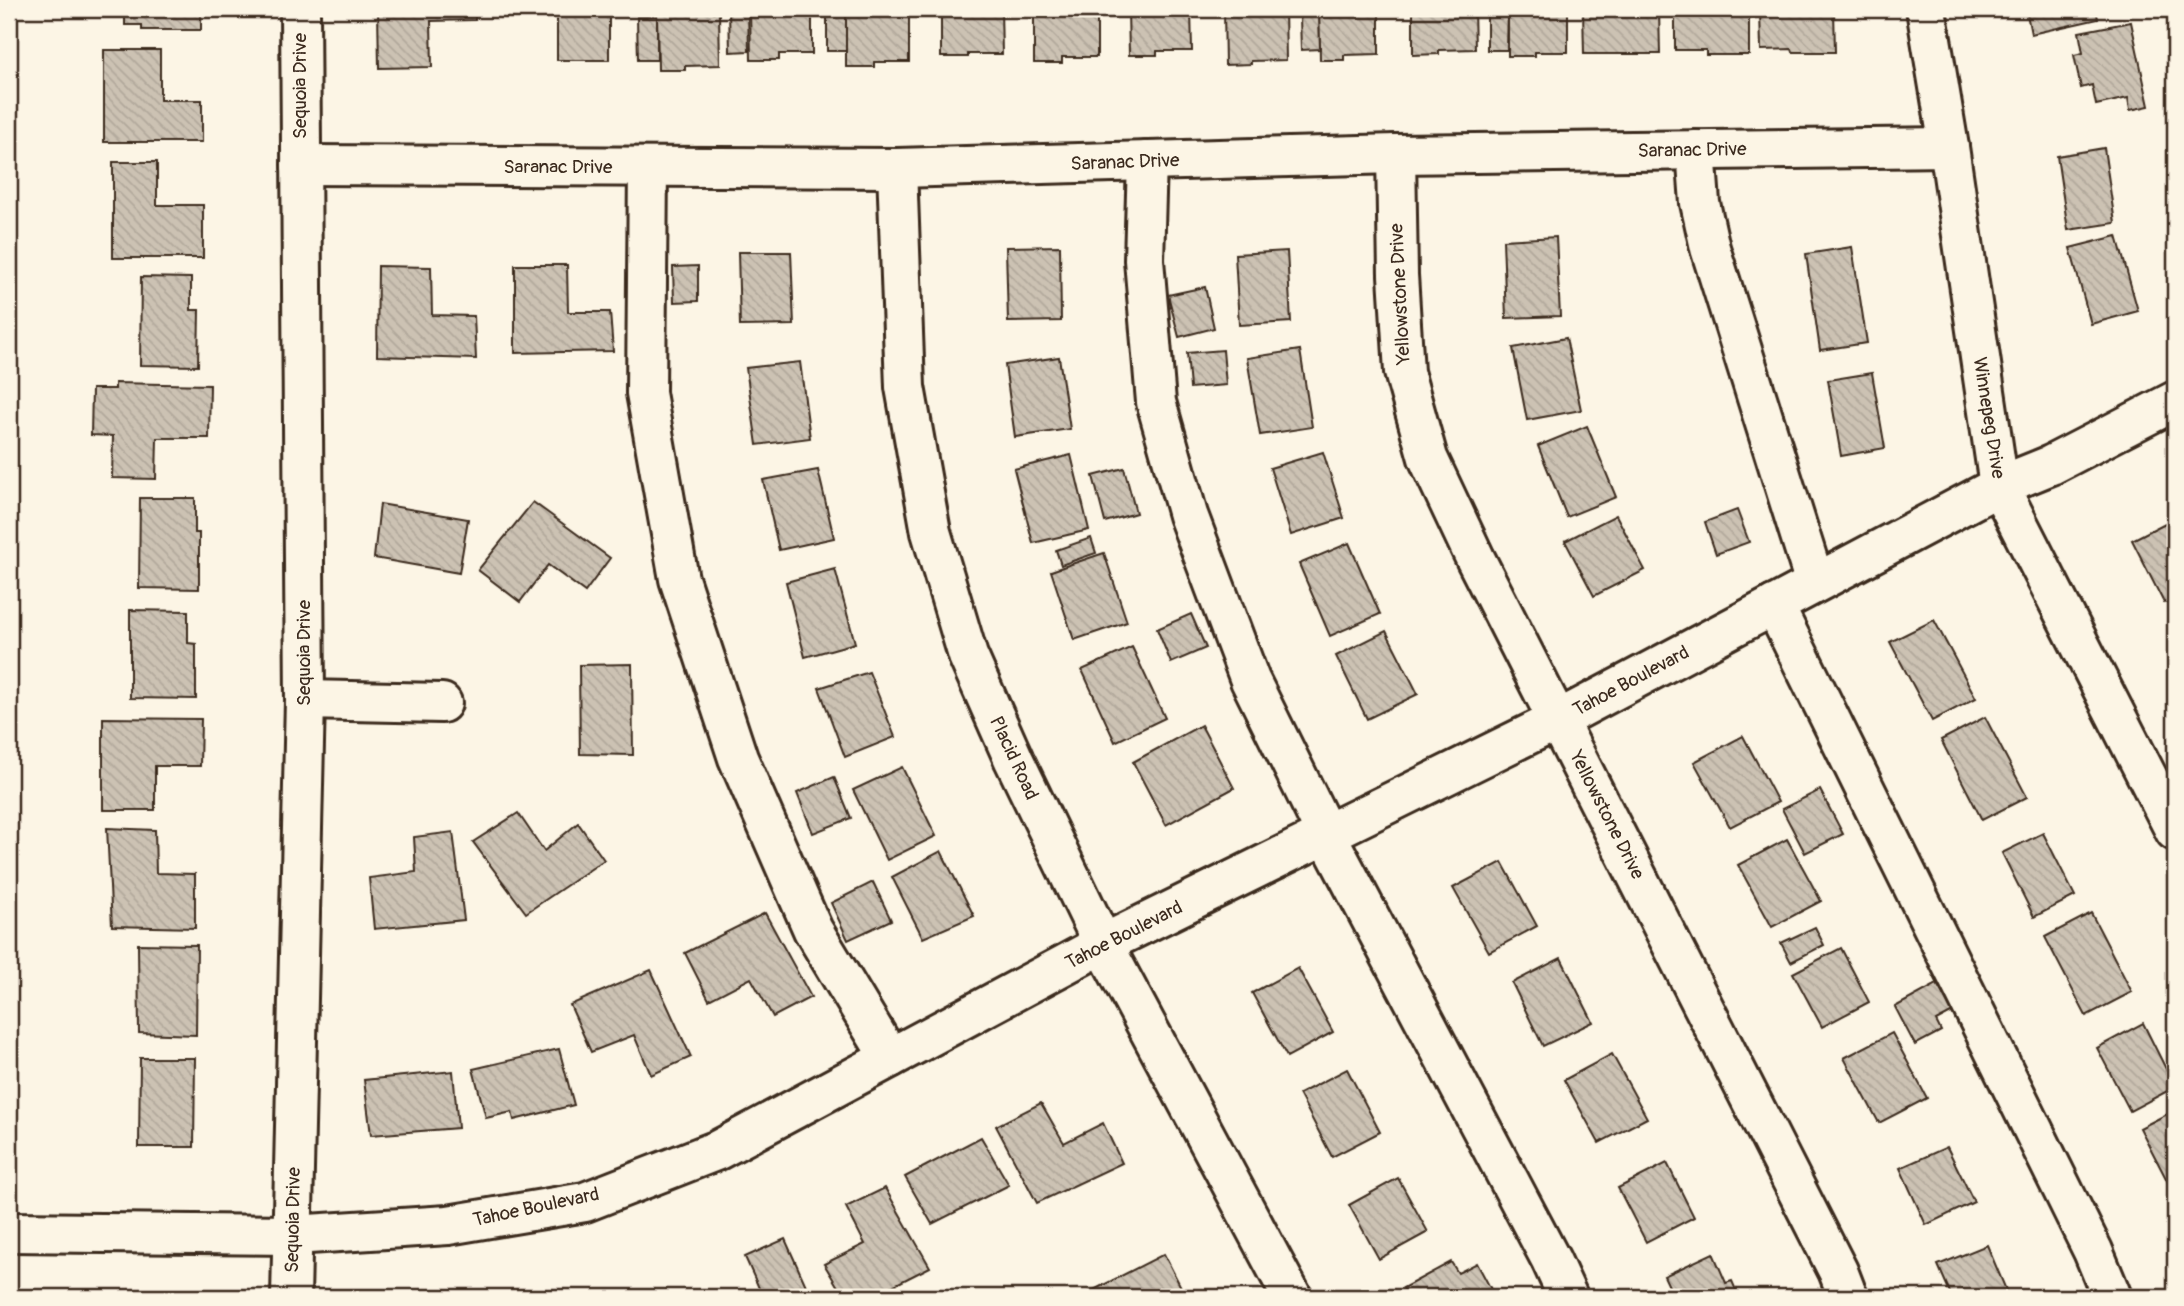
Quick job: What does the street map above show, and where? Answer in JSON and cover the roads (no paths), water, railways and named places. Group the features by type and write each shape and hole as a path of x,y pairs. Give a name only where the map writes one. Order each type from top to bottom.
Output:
{"street":[{"name":"Sequoia Drive","path":"291,1297 304,700 300,9"},
{"name":"Winnepeg Drive","path":"1926,9 1949,147 1998,486 2175,831"},
{"name":"Saranac Drive","path":"301,165 897,169 1396,154 1949,147"},
{"path":"1696,150 1700,203 1710,248 1815,583"},
{"name":"Yellowstone Drive","path":"1396,154 1398,275 1404,372 1428,458 1475,558 1838,1271 1848,1297"},
{"path":"1147,161 1144,260 1156,402 1188,515 1250,680 1326,834 1568,1297"},
{"path":"648,167 646,393 678,579 738,758 813,930 890,1058"},
{"name":"Placid Road","path":"897,169 905,387 931,532 968,656 1014,760 1103,944 1292,1297"},
{"name":"Tahoe Boulevard","path":"9,1232 293,1235 448,1225 585,1202 718,1150 1103,944 1558,720 1998,486 2051,465 2175,401"},
{"path":"1774,605 2093,1251 2112,1297"},
{"path":"304,700 442,703"}]}
